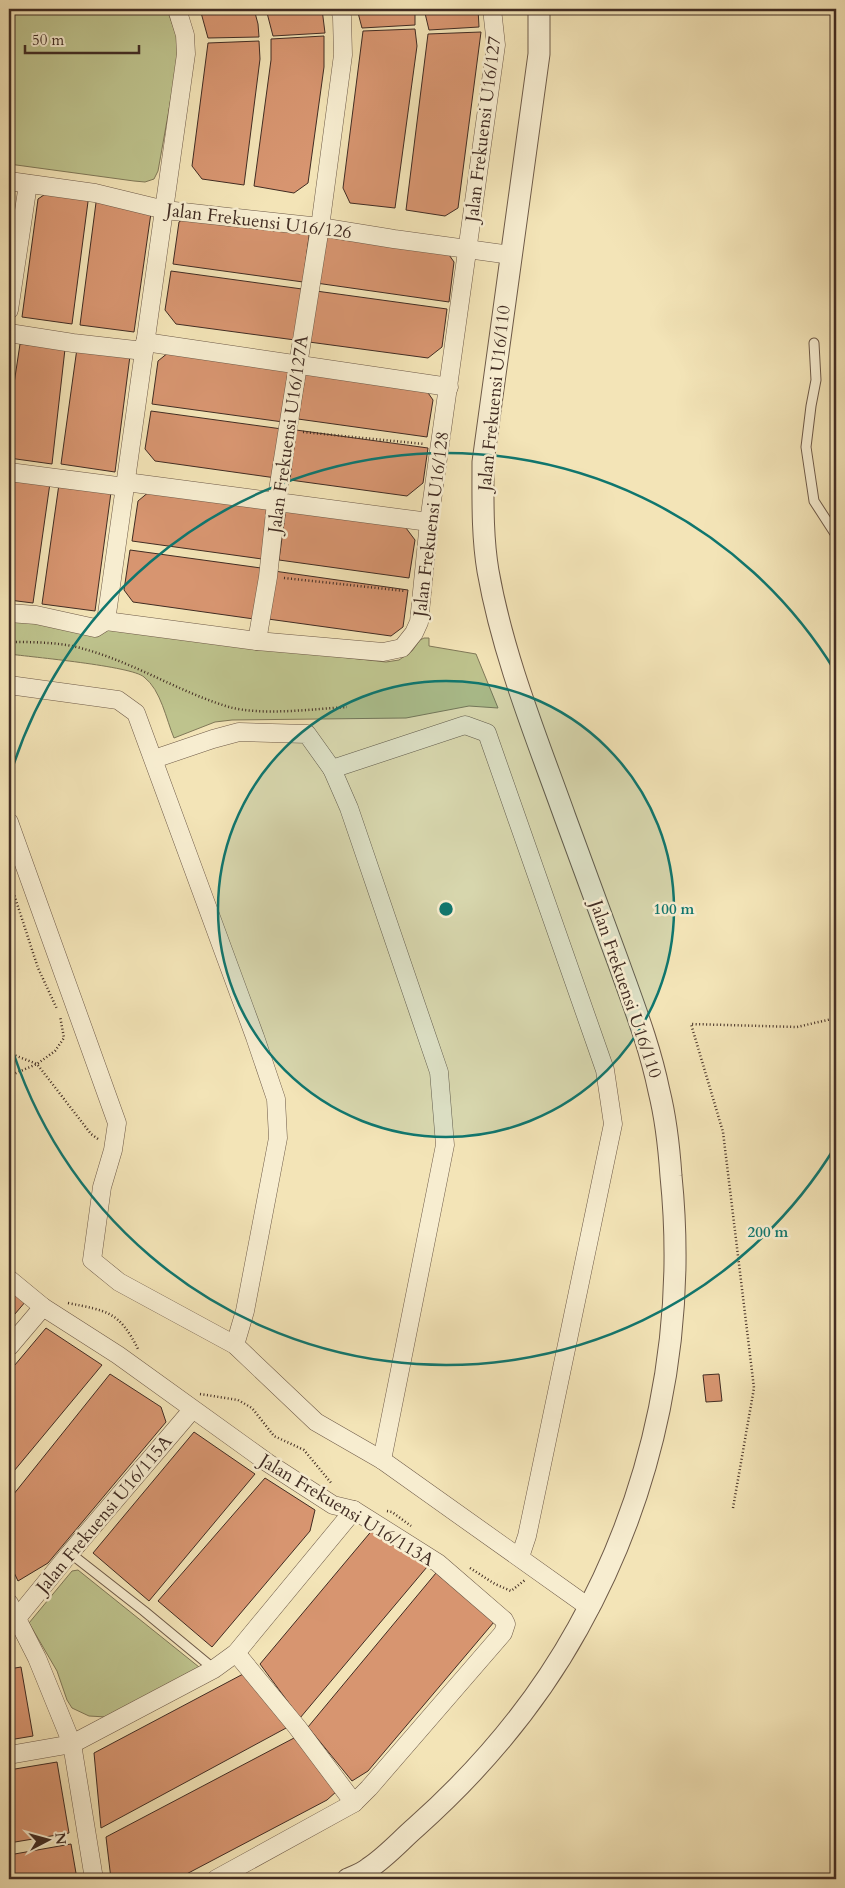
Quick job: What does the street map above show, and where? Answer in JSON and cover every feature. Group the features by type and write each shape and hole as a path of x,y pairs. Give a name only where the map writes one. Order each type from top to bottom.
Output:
{"street":[{"path":"106,622 186,54 185,35 177,9"},
{"name":"Jalan Frekuensi U16/127A","path":"257,641 268,577 276,503 320,227 343,55 340,9"},
{"name":"Jalan Frekuensi U16/127","path":"468,249 496,45 492,9"},
{"name":"Jalan Frekuensi U16/110","path":"348,1879 369,1868 419,1824 496,1748 550,1676 590,1608 616,1553 640,1487 657,1422 670,1355 675,1288 676,1218 667,1127 656,1078 639,1020 524,702 501,630 488,571 483,529 483,462 539,54 539,9"},
{"name":"Jalan Frekuensi U16/126","path":"9,181 95,193 165,210 320,227 511,255"},
{"path":"9,310 28,184"},
{"name":"Jalan Frekuensi U16/128","path":"9,613 36,615 95,628 106,622 257,641 383,652 402,648 414,633 419,622 430,522 468,249"},
{"path":"9,333 73,343 145,346 298,364 449,387"},
{"path":"9,472 125,484 430,522"},
{"path":"9,684 118,700 136,712 276,1099 278,1138 245,1311 234,1345"},
{"path":"332,769 465,724 487,733 605,1070 613,1124 527,1536 520,1557"},
{"path":"154,759 238,732 307,734 332,769 348,808 439,1072 445,1146 382,1460"},
{"path":"9,822 117,1123 113,1150 102,1187 92,1260 119,1282 234,1345 316,1422 382,1460 590,1608"},
{"name":"Jalan Frekuensi U16/113A","path":"9,1279 43,1307 118,1356 268,1463 333,1505 354,1510 438,1563 501,1616 506,1624 503,1633 354,1803 216,1879"},
{"path":"9,1347 43,1307"},
{"name":"Jalan Frekuensi U16/115A","path":"13,1611 70,1553 192,1410"},
{"path":"9,1755 72,1744 214,1669 236,1653 354,1510"},
{"path":"13,1611 38,1658 72,1744 94,1879"},
{"path":"236,1653 297,1727 354,1803"}],"lane":[{"path":"814,343 816,380 806,447 814,501 836,535"},
{"path":"70,1553 214,1669"}],"path":[{"path":"288,430 440,446"},
{"path":"268,577 422,593"},
{"path":"9,642 82,648 115,659 195,694 231,707 260,710 347,707"},
{"path":"9,879 38,968 59,1014 64,1038 55,1052 37,1064 9,1076"},
{"path":"733,1508 754,1388 724,1132 691,1024 797,1027 836,1018"},
{"path":"9,1053 37,1064 91,1134 113,1150"}],"green space":[{"path":"9,9 167,9 179,43 178,59 158,171 154,179 145,182 134,181 9,164"},
{"path":"9,611 323,655 386,662 399,660 412,651 420,640 429,638 429,646 476,654 498,708 469,706 406,718 232,720 215,722 174,738 159,697 155,689 144,677 121,669 9,654"},
{"path":"78,1570 199,1667 106,1717 89,1716 72,1708 67,1700 57,1671 29,1623 72,1571"}],"building":[{"path":"200,9 254,9 259,37 208,38"},
{"path":"266,9 322,9 325,33 273,36"},
{"path":"357,9 415,9 415,25 362,28"},
{"path":"424,9 478,9 479,27 429,30"},
{"path":"415,29 417,46 395,208 350,203 343,188 363,31"},
{"path":"481,32 458,208 445,216 406,210 428,34"},
{"path":"324,36 324,67 308,183 294,193 254,186 271,60 271,39"},
{"path":"259,41 260,59 244,185 202,179 192,166 208,43"},
{"path":"54,188 89,194 72,324 22,317 38,199"},
{"path":"97,195 151,213 134,332 80,325"},
{"path":"193,212 310,229 303,282 173,264 179,222"},
{"path":"323,231 445,249 454,262 449,302 316,283"},
{"path":"171,271 302,289 295,340 176,324 165,310"},
{"path":"316,291 447,309 442,347 428,358 309,342"},
{"path":"78,341 131,348 115,472 61,464"},
{"path":"20,344 65,349 52,464 9,458 9,417"},
{"path":"169,352 290,370 283,422 152,404 158,361"},
{"path":"305,370 424,387 433,400 427,437 298,419"},
{"path":"151,411 282,429 276,478 155,461 145,449"},
{"path":"296,430 428,448 423,483 407,496 290,480"},
{"path":"9,471 51,476 33,603 9,600"},
{"path":"60,477 112,485 95,611 42,604"},
{"path":"150,491 269,507 262,559 132,541 138,501"},
{"path":"286,508 403,524 415,540 409,578 279,560"},
{"path":"130,550 261,568 254,619 133,602 124,590"},
{"path":"274,571 408,590 403,627 391,636 268,619"},
{"path":"9,1286 26,1301 9,1321"},
{"path":"46,1328 102,1365 9,1477 9,1372"},
{"path":"110,1374 161,1407 166,1422 48,1563 18,1581 9,1562 9,1500"},
{"path":"719,1374 722,1401 706,1402 703,1375"},
{"path":"194,1432 255,1474 149,1601 93,1553"},
{"path":"265,1478 315,1510 310,1531 212,1647 158,1601"},
{"path":"374,1528 427,1567 300,1718 260,1664"},
{"path":"436,1573 494,1622 368,1771 352,1781 308,1727"},
{"path":"21,1667 33,1736 9,1740 9,1669"},
{"path":"245,1673 288,1727 101,1828 94,1753"},
{"path":"294,1738 337,1791 327,1800 177,1879 111,1879 106,1837"},
{"path":"57,1762 69,1833 9,1843 9,1770"},
{"path":"71,1844 77,1879 9,1879 9,1855"}]}
